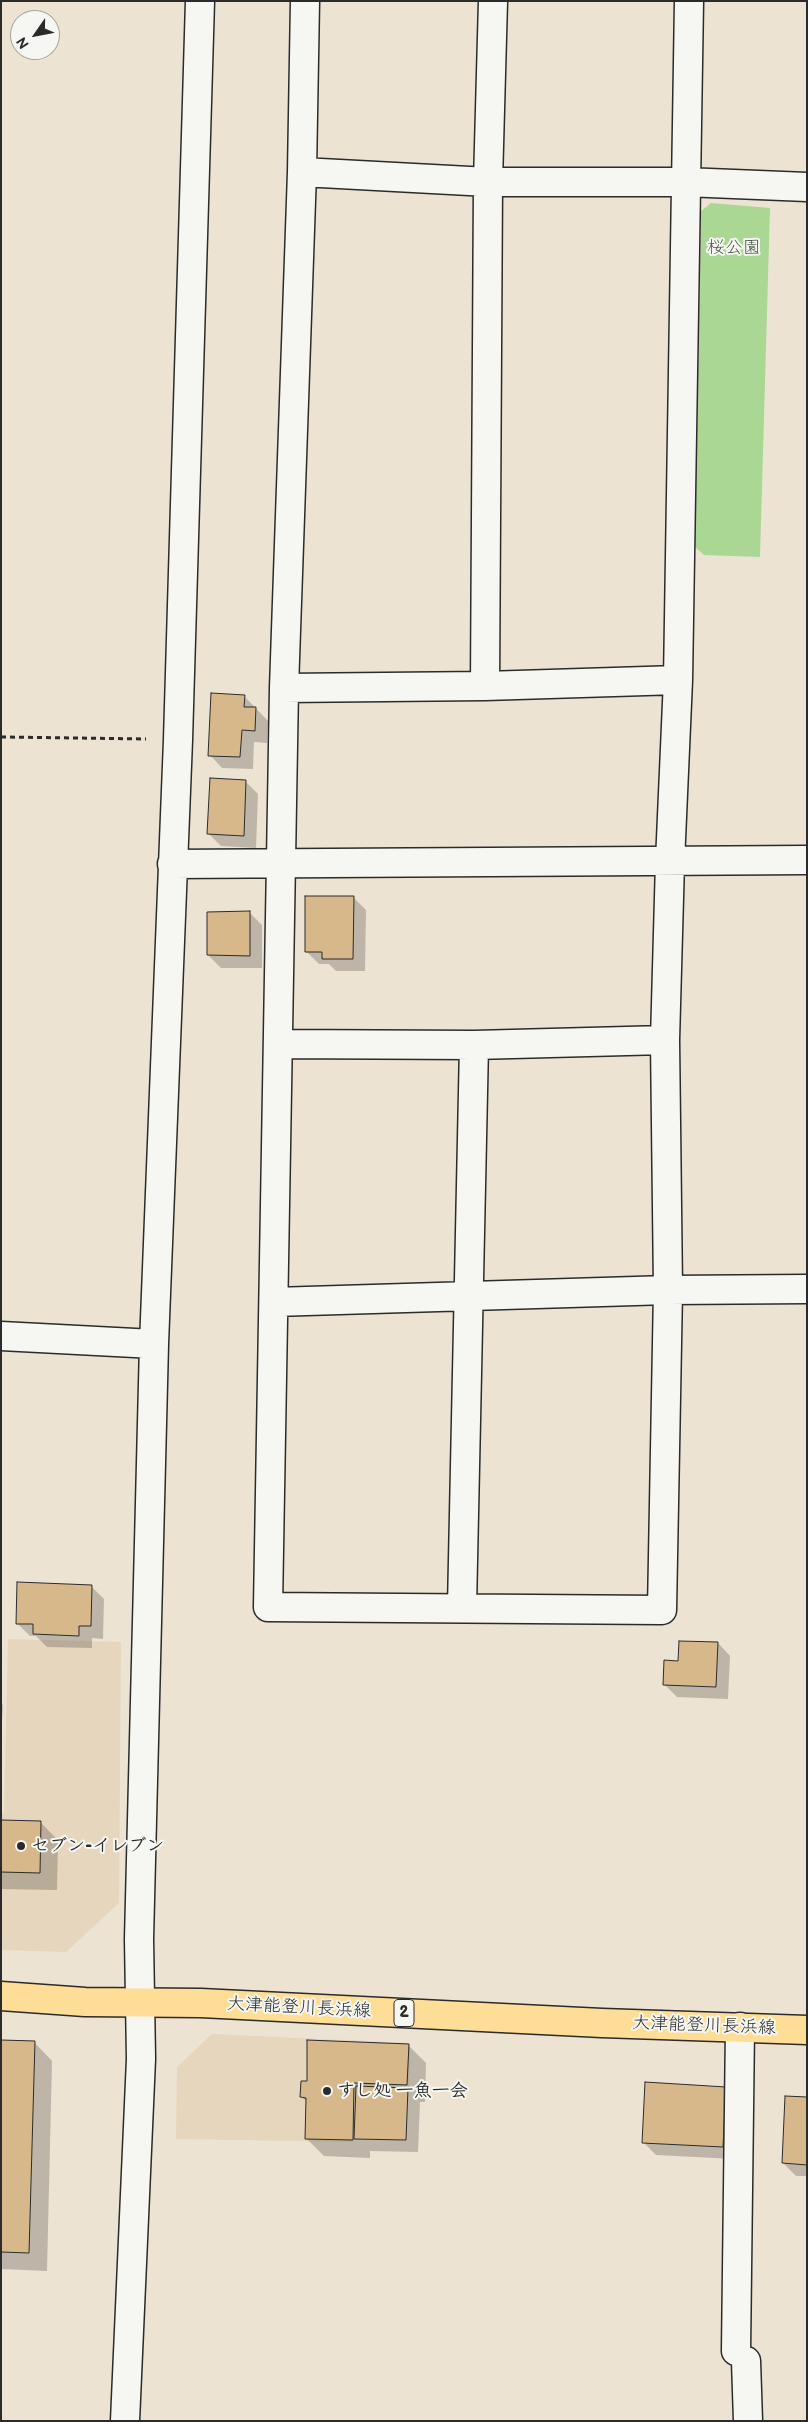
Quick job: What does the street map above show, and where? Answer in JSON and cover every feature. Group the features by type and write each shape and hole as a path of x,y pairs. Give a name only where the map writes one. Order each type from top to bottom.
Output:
{"main road":[{"name":"大津能登川長浜線","path":"1,1996 86,2002 139,2001 807,2030"}],"street":[{"path":"124,2421 141,2059 139,2001 154,1344 178,740 200,1"},
{"path":"305,1 302,172 284,688 268,1607 662,1610 668,1290 665,1040 678,680 689,1"},
{"path":"485,686 488,182 493,1"},
{"path":"302,172 488,182 685,182 807,187"},
{"path":"284,688 485,686 678,680"},
{"path":"172,864 807,860"},
{"path":"278,1044 474,1045 665,1040"},
{"path":"462,1607 474,1045"},
{"path":"274,1302 668,1290 807,1288"},
{"path":"1,1336 154,1344"},
{"path":"740,2027 741,2356 748,2421"}],"path":[{"path":"1,737 178,740"}],"shaded area":[{"path":"8,1639 121,1642 119,1903 66,1952 1,1950 1,1813 4,1813"},
{"path":"212,2034 410,2043 409,2086 354,2085 353,2142 176,2139 177,2067"}],"green space":[{"name":"桜公園","path":"711,203 770,208 760,557 704,555 695,547 701,211"}],"building":[{"path":"211,693 245,695 244,707 256,707 255,731 242,730 240,757 208,756"},
{"path":"210,778 246,780 244,836 207,834"},
{"path":"305,896 354,896 353,959 322,959 322,952 305,952"},
{"path":"250,911 250,956 207,955 207,912"},
{"path":"17,1582 92,1585 91,1626 79,1626 79,1636 33,1634 33,1624 16,1624"},
{"path":"679,1641 718,1642 716,1687 663,1685 664,1660 678,1661"},
{"name":"セブン-イレブン","path":"1,1820 41,1821 40,1873 1,1872"},
{"path":"1,2040 35,2041 29,2253 1,2252"},
{"name":"すし処 一魚一会","path":"307,2040 409,2044 407,2085 354,2083 353,2140 305,2139 306,2098 300,2097 301,2081 307,2081"},
{"path":"645,2082 726,2087 723,2147 642,2143"},
{"path":"356,2086 408,2088 406,2140 354,2139"},
{"path":"785,2096 807,2097 807,2165 782,2163"}],"place":[{"name":"セブン-イレブン","path":"21,1846"},
{"name":"すし処 一魚一会","path":"327,2091"}]}
